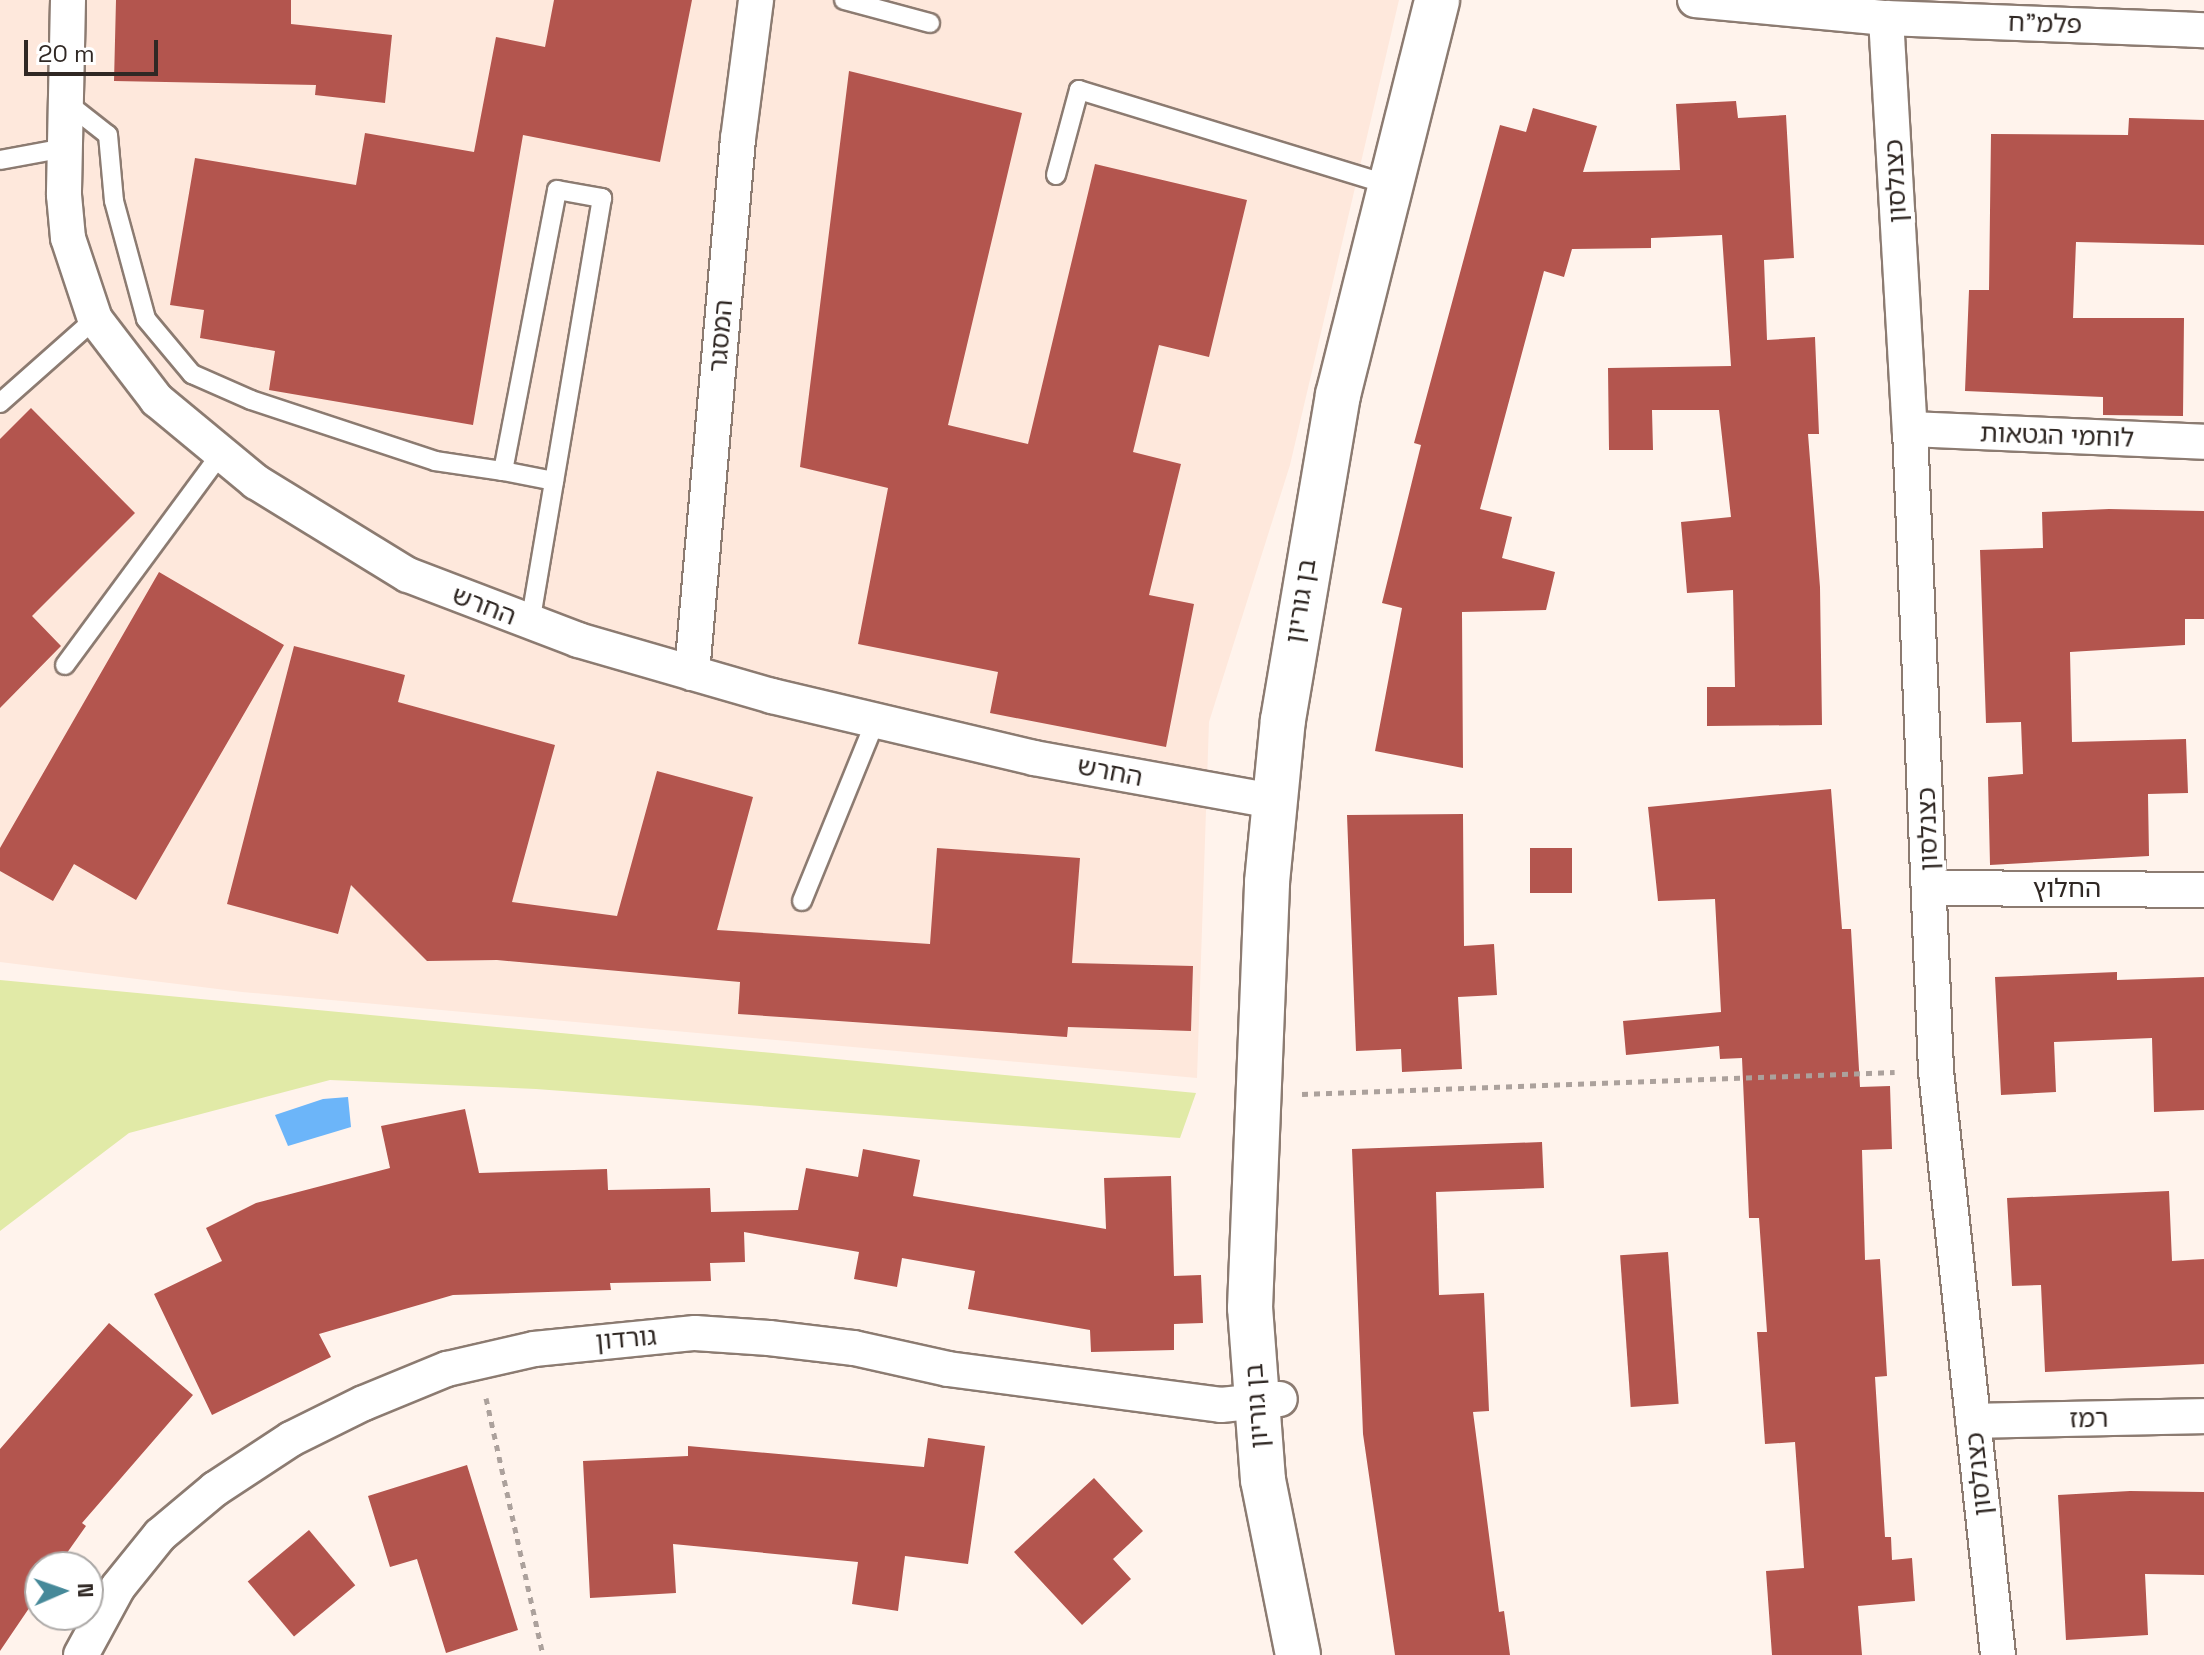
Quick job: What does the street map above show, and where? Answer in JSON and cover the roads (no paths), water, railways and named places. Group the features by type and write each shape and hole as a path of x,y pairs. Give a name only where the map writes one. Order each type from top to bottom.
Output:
{"street":[{"name":"החרש","path":"68,0 65,148 68,238 101,327 157,400 219,456 408,575 530,623 692,673 1034,758 1274,801"},
{"name":"המסגר","path":"692,673 738,139 756,0"},
{"name":"בן גוריון","path":"1298,1655 1268,1400 1256,1216 1256,1096 1274,801 1307,559 1338,395 1437,0"},
{"name":"פלמ\"ח","path":"1695,0 2204,30"},
{"name":"כצנלסון","path":"1886,9 1910,429 1936,1071 1998,1655"},
{"name":"לוחמי הגטאות","path":"1910,429 2204,442"},
{"name":"החלוץ","path":"1930,888 2204,890"},
{"name":"גורדון","path":"81,1655 118,1587 160,1535 215,1489 291,1439 364,1403 447,1369 534,1349 695,1333 769,1338 854,1348 948,1369 1221,1405 1268,1400"},
{"name":"רמז","path":"1973,1421 2204,1416"}],"lane":[{"path":"844,0 930,23"},
{"path":"1056,175 1079,90 1392,186"},
{"path":"66,102 108,135 114,201 146,319 192,374 251,400 435,461 554,481"},
{"path":"0,160 65,148"},
{"path":"503,471 557,190 602,198 530,623"},
{"path":"0,403 101,327"},
{"path":"65,665 219,456"},
{"path":"802,901 876,720"}],"water":[{"path":"348,1097 351,1127 288,1146 275,1115 323,1099"}]}
